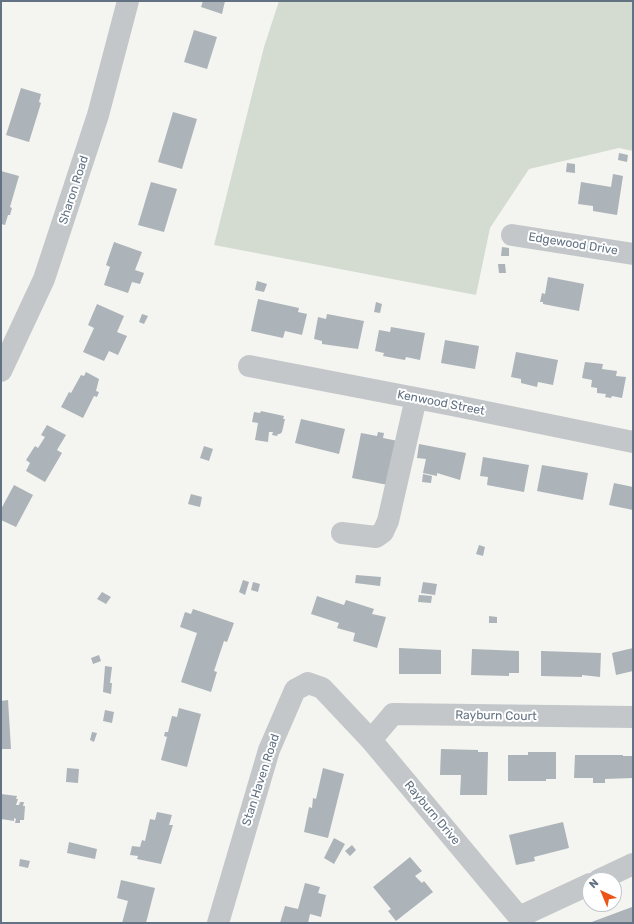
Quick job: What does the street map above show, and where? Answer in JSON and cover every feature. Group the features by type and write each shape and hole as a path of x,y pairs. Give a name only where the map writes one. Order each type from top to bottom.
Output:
{"street":[{"name":"Sharon Road","path":"1,372 44,280 98,115 128,1"},
{"name":"Edgewood Drive","path":"512,235 633,254"},
{"name":"Kenwood Street","path":"249,366 633,442"},
{"path":"342,533 376,537 383,532 388,521 416,398"},
{"name":"Stan Haven Road","path":"218,923 269,750 295,690 308,683 315,685 322,688 338,704"},
{"name":"Rayburn Drive","path":"338,704 371,740 521,920"},
{"name":"Rayburn Court","path":"371,740 393,714 633,718"},
{"path":"616,872 633,864"},
{"path":"521,920 582,888"}],"shaded area":[{"path":"279,1 633,1 633,151 619,148 529,169 490,228 476,295 214,245 264,47"}],"building":[{"path":"203,1 225,1 222,14 201,7"},
{"path":"194,30 217,37 207,69 184,62"},
{"path":"21,88 41,94 39,102 41,103 29,142 6,135"},
{"path":"173,112 197,119 182,169 158,162"},
{"path":"619,153 628,155 627,162 618,160"},
{"path":"567,163 575,164 575,173 566,172"},
{"path":"1,171 19,176 10,207 12,208 10,215 8,215 5,225 1,224"},
{"path":"613,174 623,176 617,215 593,211 593,206 578,204 581,182 611,187"},
{"path":"151,182 177,189 164,232 138,225"},
{"path":"114,242 142,252 135,270 144,273 140,284 132,282 128,293 104,285 110,267 106,265"},
{"path":"502,247 509,248 509,256 501,256"},
{"path":"498,264 505,264 506,273 499,273"},
{"path":"548,277 584,284 579,311 543,304 543,302 540,302 542,293 545,294"},
{"path":"257,281 267,284 264,292 255,290"},
{"path":"258,299 299,308 298,312 307,314 302,335 285,331 283,338 251,331"},
{"path":"376,302 382,304 380,313 374,312"},
{"path":"97,304 124,316 117,332 127,336 118,355 109,351 104,361 83,352 94,328 88,325"},
{"path":"142,314 148,316 144,324 139,322"},
{"path":"327,314 364,321 358,349 322,344 322,341 314,339 318,317 326,319"},
{"path":"391,327 425,333 420,360 406,357 405,360 383,356 384,353 375,351 379,330 390,332"},
{"path":"445,340 479,346 475,369 441,363"},
{"path":"516,352 558,360 553,385 538,382 537,387 521,383 521,379 511,377"},
{"path":"585,362 603,364 602,369 617,371 616,376 626,377 622,398 612,396 611,398 605,397 606,394 597,393 597,388 591,387 592,380 582,378"},
{"path":"86,372 99,379 96,391 99,392 97,397 94,396 83,418 61,407 81,375 84,376"},
{"path":"261,411 284,416 283,419 285,419 282,432 277,436 272,435 273,432 269,432 268,442 255,440 258,423 252,422 254,412 260,413"},
{"path":"301,419 345,429 339,454 295,443"},
{"path":"47,425 66,435 57,450 62,453 45,482 26,471 30,463 26,460 35,446 38,448 45,437 41,435"},
{"path":"378,432 384,433 383,438 403,442 388,485 352,478 361,433 377,436"},
{"path":"419,444 466,453 460,480 437,473 437,476 423,473 426,459 417,458"},
{"path":"204,446 213,449 209,461 200,458"},
{"path":"483,457 529,465 524,492 487,485 488,477 480,476"},
{"path":"542,465 588,473 583,500 537,491"},
{"path":"423,474 432,476 431,483 422,482"},
{"path":"614,483 633,487 633,510 609,505"},
{"path":"14,485 33,495 16,527 1,520 1,509"},
{"path":"191,494 202,497 200,507 188,504"},
{"path":"479,545 485,547 483,556 476,554"},
{"path":"356,575 381,577 380,586 355,583"},
{"path":"243,580 249,582 245,595 239,592"},
{"path":"253,582 260,584 258,592 251,590"},
{"path":"423,582 437,584 435,595 421,593"},
{"path":"102,592 111,597 106,604 97,599"},
{"path":"419,595 432,596 431,603 418,602"},
{"path":"317,596 344,605 346,600 374,609 372,614 386,617 377,648 353,641 355,633 337,628 339,623 311,614"},
{"path":"193,609 234,623 227,642 224,641 214,671 217,672 211,692 181,682 197,633 180,627 185,612 191,614"},
{"path":"489,616 497,617 497,623 489,623"},
{"path":"399,648 441,650 441,674 399,674"},
{"path":"633,648 633,671 616,675 612,653"},
{"path":"472,649 519,651 519,673 509,673 509,676 471,675"},
{"path":"541,651 601,653 600,677 582,675 582,677 541,676"},
{"path":"99,655 101,661 93,664 91,658"},
{"path":"105,666 112,667 110,683 112,683 111,694 103,692"},
{"path":"8,700 11,749 1,749 1,701"},
{"path":"179,708 201,714 187,767 161,760 167,737 164,736 165,732 168,732 172,716 177,717"},
{"path":"105,710 114,712 112,723 103,721"},
{"path":"92,732 97,733 94,742 90,740"},
{"path":"441,749 478,750 478,752 488,752 487,795 460,795 461,775 440,775"},
{"path":"528,752 556,752 556,779 546,779 546,781 508,781 508,755 528,755"},
{"path":"575,755 633,756 633,778 605,779 605,783 593,783 593,778 574,778"},
{"path":"67,768 79,769 78,783 66,782"},
{"path":"323,768 344,774 328,838 304,832 309,807 312,808 313,798 316,799"},
{"path":"1,794 17,796 16,799 18,799 16,805 19,805 20,802 24,802 24,820 20,820 20,823 15,823 16,819 14,818 14,821 1,819"},
{"path":"157,812 172,815 169,825 173,825 161,864 137,859 138,856 130,855 132,846 140,847 142,840 145,841 150,819 155,820"},
{"path":"563,822 569,848 534,857 535,861 516,865 509,835"},
{"path":"334,838 345,844 334,864 324,858"},
{"path":"69,842 97,849 95,859 67,853"},
{"path":"352,845 356,850 350,856 345,851"},
{"path":"410,857 422,871 415,876 422,883 424,881 433,892 396,921 388,911 391,909 373,887"},
{"path":"20,859 30,861 28,868 19,866"},
{"path":"121,880 155,888 146,923 122,923 128,901 117,898"},
{"path":"305,883 320,887 318,893 326,895 321,917 310,914 308,923 280,923 285,906 298,909"},
{"path":"632,907 633,923 589,923 622,912"}]}
